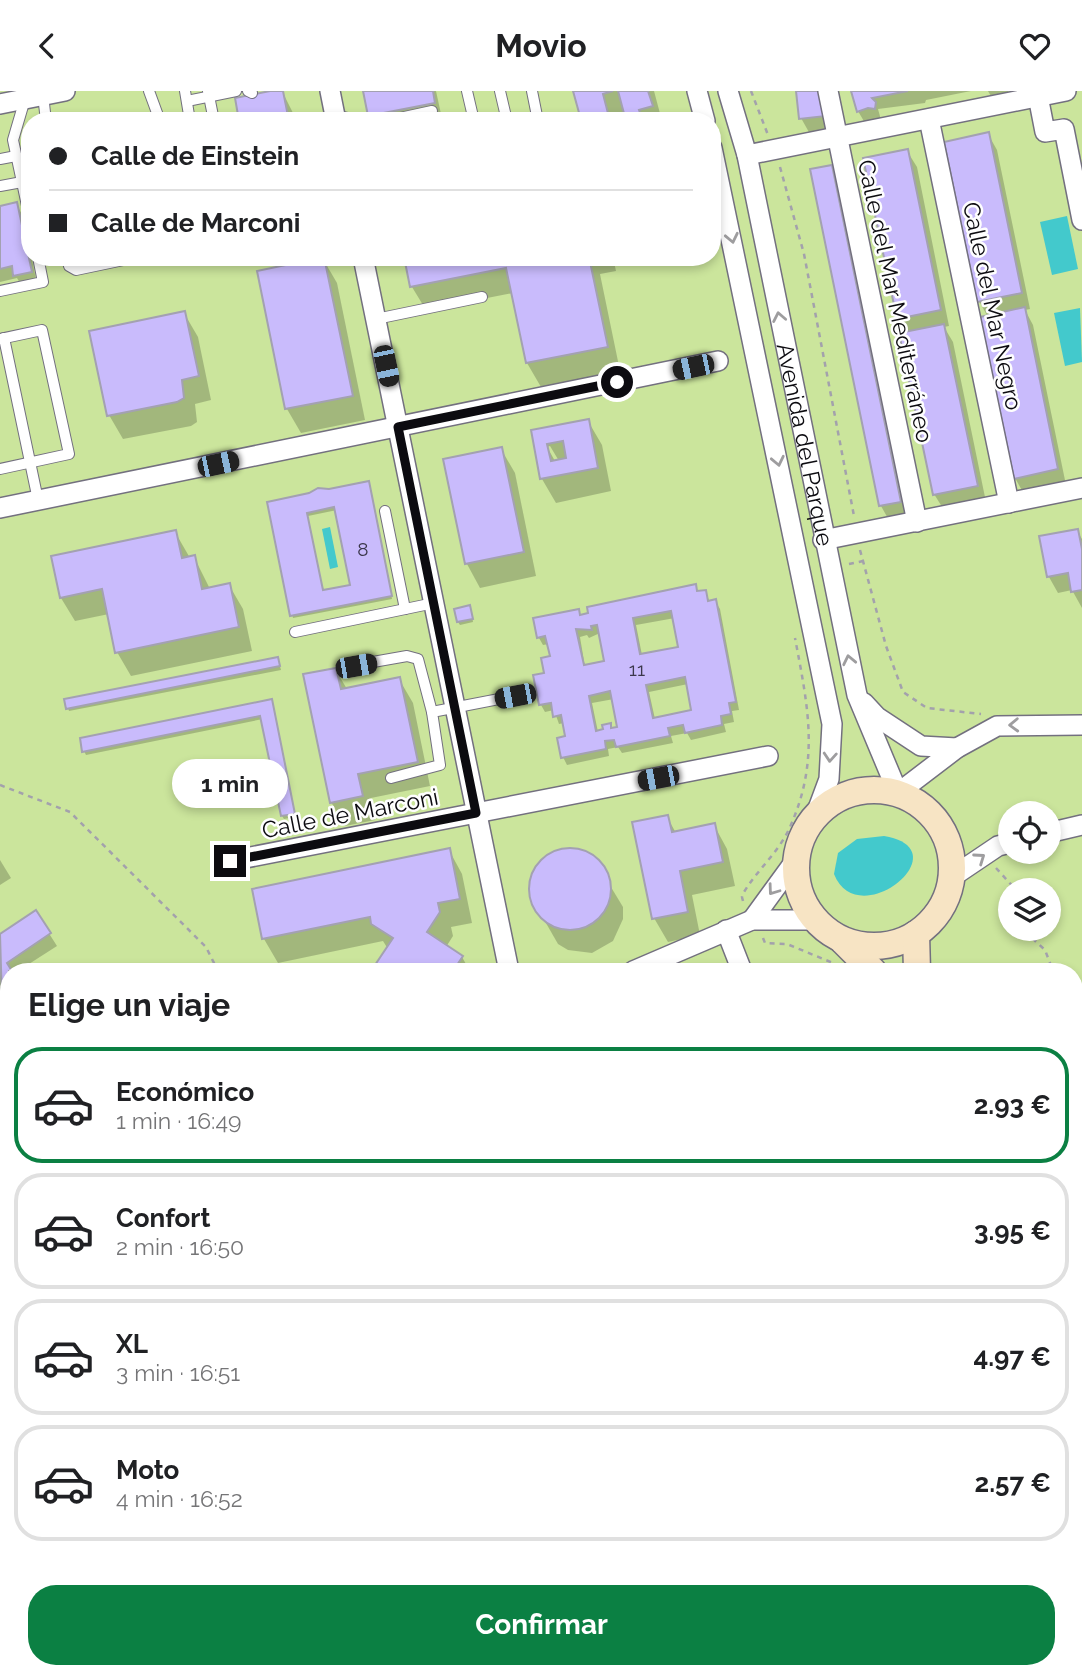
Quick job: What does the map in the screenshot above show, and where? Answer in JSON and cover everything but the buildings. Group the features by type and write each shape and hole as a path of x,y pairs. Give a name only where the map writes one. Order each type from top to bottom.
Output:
{"street":[{"path":"0,104 65,91"},
{"path":"330,91 334,112"},
{"path":"697,91 703,112"},
{"name":"Avenida del Parque","path":"728,91 747,155 823,540 857,695 898,793"},
{"name":"Calle del Mar Mediterráneo","path":"828,91 917,522"},
{"path":"747,155 929,119 1037,94 1066,91"},
{"path":"1037,94 1045,132 1064,129 1082,220"},
{"name":"Calle del Mar Negro","path":"929,119 1009,503"},
{"name":"Avenida del Parque","path":"721,191 832,724 828,779 816,814"},
{"path":"365,266 507,963"},
{"path":"0,508 718,361"},
{"path":"823,540 1082,488"},
{"path":"857,695 877,717 921,746 957,748"},
{"path":"898,793 957,748 997,726 1082,725"},
{"name":"Calle de Marconi","path":"230,861 768,756"},
{"path":"838,951 892,944 916,934 934,919 946,899 952,877 952,855 945,834 932,815 898,793 873,789 852,792 832,801 816,814 801,836 795,861 797,887 814,920 838,951 859,963"},
{"path":"1061,830 1082,825"},
{"path":"952,877 998,848"},
{"path":"752,919 795,861"},
{"path":"651,963 752,919 814,920"},
{"path":"726,930 739,963"},
{"path":"916,934 917,963"}],"lane":[{"path":"149,91 157,112"},
{"path":"186,96 236,91"},
{"path":"467,91 472,112"},
{"path":"500,91 505,112"},
{"path":"532,91 536,112"},
{"path":"209,94 212,112"},
{"path":"34,97 42,112"},
{"path":"27,112 34,97"},
{"path":"427,112 432,111"},
{"path":"21,124 13,140 21,178"},
{"path":"0,159 16,156"},
{"path":"0,186 21,182"},
{"path":"0,291 43,282 40,266"},
{"path":"69,266 76,270 95,266"},
{"path":"376,319 482,297"},
{"path":"0,469 30,462 69,454 42,330 2,339 30,462 38,500"},
{"path":"385,511 405,609"},
{"path":"295,632 434,603"},
{"path":"356,666 407,656 418,659 432,712 440,765 391,778"},
{"path":"432,712 515,696"}],"path":[{"path":"751,91 776,151 804,254 863,561 903,692 927,708 992,714"},
{"path":"829,568 863,561"},
{"path":"793,630 811,724 810,759 790,827 773,857 741,898 765,943 838,951"},
{"path":"0,785 71,812 206,947 214,963"},
{"path":"986,854 1006,878"},
{"path":"1035,941 1045,950 1050,963"}],"green space":[{"path":"0,91 1082,91 1082,963 0,963"}],"water":[{"path":"1067,216 1078,269 1052,275 1040,222"},
{"path":"1080,308 1082,362 1065,366 1054,313"},
{"path":"330,527 338,567 330,569 322,529"},
{"path":"884,836 906,844 913,856 909,870 898,883 881,892 863,896 846,890 834,874 838,853 857,839"}],"route":[{"path":"230,861 476,813 398,427 617,382"}]}
